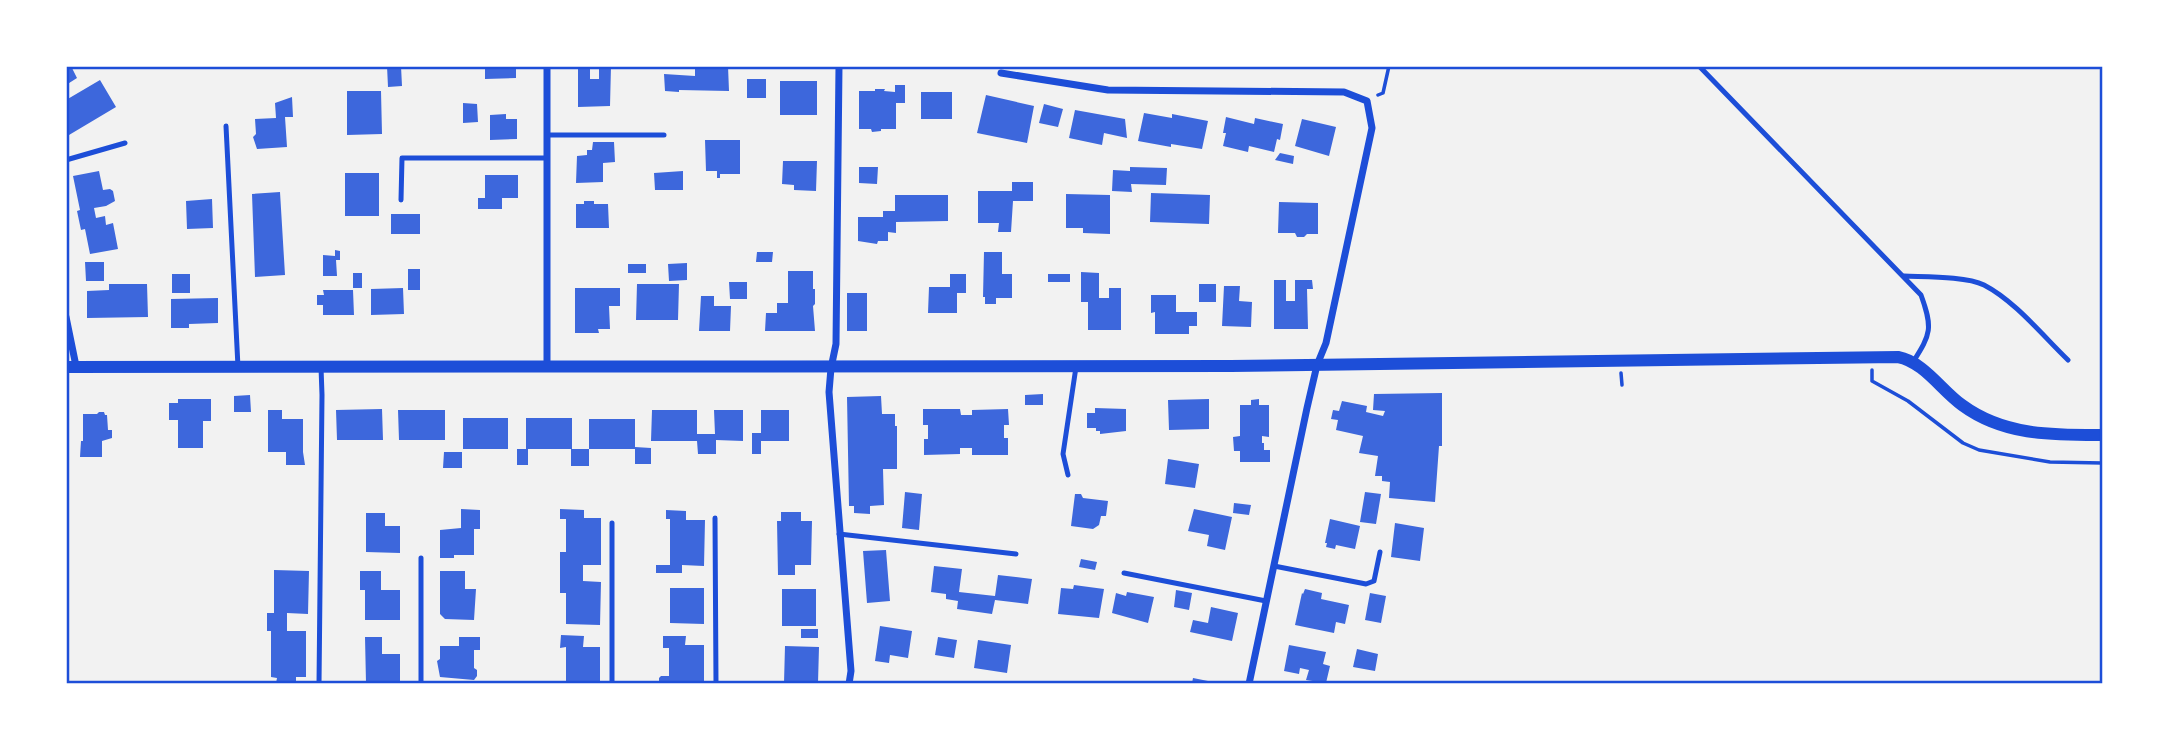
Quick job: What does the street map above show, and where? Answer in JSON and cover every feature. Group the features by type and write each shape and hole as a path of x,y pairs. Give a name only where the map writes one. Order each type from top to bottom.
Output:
{"street":[{"path":"547,66 547,367"},
{"path":"839,66 836,344 829,392 851,671 849,684"},
{"path":"1001,73 1108,90 1345,92 1367,101 1371,128 1322,365 1273,566 1249,684"},
{"path":"66,317 71,366 1076,367 1898,357 1913,362 1963,406 1993,423 2044,435 2102,435"}],"lane":[{"path":"1699,66 1921,295 1929,330 1927,340 1913,362"},
{"path":"226,127 238,367"},
{"path":"547,135 664,135"},
{"path":"66,160 125,143"},
{"path":"401,200 402,158 547,158"},
{"path":"1904,276 1957,279 1982,284 2008,302 2068,360"},
{"path":"319,684 323,395 321,367"},
{"path":"1068,475 1063,454 1076,367"},
{"path":"715,518 716,684"},
{"path":"612,523 612,684"},
{"path":"839,534 1016,554"},
{"path":"1273,566 1366,584 1374,581 1378,573 1380,552"},
{"path":"421,558 421,684"},
{"path":"1124,573 1266,601"}],"path":[{"path":"1367,101 1383,93 1389,67"}],"building":[{"path":"66,66 71,66 77,78 66,85"},
{"path":"387,66 401,66 402,86 388,87"},
{"path":"485,66 516,66 516,78 485,79"},
{"path":"599,66 611,66 610,106 578,107 578,69 590,69 590,79 599,79"},
{"path":"695,66 728,66 729,91 665,91 664,74 695,76"},
{"path":"747,79 766,79 766,98 747,98"},
{"path":"100,80 116,107 69,135 66,131 66,100"},
{"path":"780,81 817,81 817,115 780,115"},
{"path":"895,85 905,85 905,103 896,103 896,129 872,132 871,129 859,129 859,91 885,89 884,91 895,92"},
{"path":"347,91 381,91 382,134 347,135"},
{"path":"921,92 952,92 952,119 921,119"},
{"path":"986,95 1034,106 1027,143 977,133"},
{"path":"292,97 293,117 285,117 287,147 257,149 253,137 256,134 255,119 276,118 275,103"},
{"path":"463,103 477,104 478,122 463,123"},
{"path":"1044,104 1063,109 1058,127 1039,123"},
{"path":"1075,110 1125,119 1127,138 1104,133 1102,145 1069,138"},
{"path":"1144,113 1172,118 1172,114 1208,121 1202,149 1138,141"},
{"path":"506,114 506,119 517,119 517,139 490,140 490,115"},
{"path":"1226,117 1254,124 1255,118 1283,124 1274,152 1249,146 1248,152 1223,146"},
{"path":"1302,119 1336,127 1329,156 1295,146"},
{"path":"705,140 740,140 740,174 720,174 720,178 717,178 717,171 706,171"},
{"path":"593,142 614,142 615,162 603,163 603,182 576,183 577,156 587,155 587,150 592,150"},
{"path":"1280,153 1294,156 1293,164 1275,160"},
{"path":"783,161 817,161 816,191 794,190 794,185 782,184"},
{"path":"859,167 878,167 877,184 859,183"},
{"path":"1130,167 1167,168 1166,185 1131,184 1132,192 1112,191 1113,170 1130,171"},
{"path":"99,171 103,190 113,191 115,201 94,208 96,218 105,216 106,225 113,223 118,249 90,254 85,229 81,230 73,176"},
{"path":"683,171 683,190 655,190 654,173"},
{"path":"345,173 379,173 379,216 345,216"},
{"path":"485,175 518,175 518,198 502,198 502,209 478,209 478,198 485,198"},
{"path":"1012,182 1033,182 1033,201 1013,201 1011,232 998,232 999,223 978,223 978,191 1012,191"},
{"path":"280,192 285,275 255,277 252,194"},
{"path":"1151,193 1210,195 1209,224 1150,222"},
{"path":"1066,194 1110,195 1110,234 1083,233 1083,228 1066,228"},
{"path":"895,195 948,195 948,221 896,222 896,233 888,232 888,241 878,241 877,244 858,241 858,217 883,217 883,211 895,211"},
{"path":"212,199 213,228 187,229 186,201"},
{"path":"584,201 608,204 609,228 576,228 576,204 584,204"},
{"path":"1279,202 1318,203 1318,234 1297,237 1295,233 1278,233"},
{"path":"391,214 420,214 420,234 391,234"},
{"path":"335,250 340,251 340,260 336,260 337,276 323,276 323,255 335,256"},
{"path":"757,252 773,252 772,262 756,262"},
{"path":"984,252 1002,252 1002,274 1012,274 1012,298 996,298 996,304 985,304"},
{"path":"85,262 104,262 104,281 86,281"},
{"path":"687,263 687,280 669,281 668,264"},
{"path":"628,264 646,264 646,273 628,273"},
{"path":"408,269 420,269 420,290 408,290"},
{"path":"788,271 813,271 815,331 765,331 766,313 777,313 777,303 788,303"},
{"path":"1081,272 1099,273 1099,298 1109,298 1109,288 1121,288 1121,330 1088,330 1088,302 1081,302"},
{"path":"353,273 362,273 362,288 353,288"},
{"path":"172,274 190,274 190,293 172,293"},
{"path":"950,274 966,274 966,293 957,293 957,313 928,313 929,287 950,287"},
{"path":"1048,274 1070,274 1070,282 1048,282"},
{"path":"1274,280 1286,280 1286,301 1295,301 1295,280 1312,280 1313,289 1307,289 1308,329 1274,329"},
{"path":"729,282 747,282 747,299 730,299"},
{"path":"109,284 147,284 148,317 87,318 87,291 109,290"},
{"path":"637,284 679,284 678,320 636,320"},
{"path":"1199,284 1216,284 1216,302 1199,302"},
{"path":"1224,286 1240,286 1239,301 1252,302 1251,327 1222,326"},
{"path":"403,288 404,314 371,315 371,289"},
{"path":"575,288 620,288 620,306 609,306 610,329 598,329 599,333 575,333"},
{"path":"323,290 353,290 354,315 323,315 323,305 317,305 317,295 324,295"},
{"path":"847,293 867,293 867,331 847,331"},
{"path":"1151,295 1176,295 1176,312 1197,312 1197,326 1189,326 1189,334 1155,334 1155,312 1151,313"},
{"path":"701,296 714,296 714,306 731,306 730,331 699,331"},
{"path":"218,298 218,323 171,328 171,299"},
{"path":"1442,393 1442,446 1439,446 1435,502 1389,498 1390,482 1382,481 1382,476 1375,476 1378,456 1359,453 1363,436 1336,430 1338,420 1331,419 1333,410 1339,411 1342,401 1367,406 1366,412 1383,416 1385,411 1373,410 1374,394"},
{"path":"1043,394 1043,405 1025,405 1025,395"},
{"path":"250,395 251,412 234,412 234,396"},
{"path":"881,396 882,414 895,414 897,469 883,469 884,505 870,506 870,514 854,513 854,506 849,506 847,397"},
{"path":"178,399 211,399 211,421 203,421 203,448 178,448 178,420 169,420 169,403 178,403"},
{"path":"1209,399 1209,429 1169,430 1168,400"},
{"path":"1259,399 1259,405 1269,405 1269,437 1262,436 1262,443 1264,450 1270,450 1270,462 1240,462 1240,451 1234,451 1233,437 1240,436 1240,405 1251,405 1251,400"},
{"path":"1095,408 1126,409 1126,431 1100,434 1096,428 1087,428 1087,413 1095,413"},
{"path":"382,409 383,440 337,440 336,410"},
{"path":"923,409 960,409 961,415 972,415 972,410 1008,409 1009,425 1004,425 1004,438 1008,438 1008,455 972,455 972,448 960,448 960,454 924,455 924,439 928,439 928,425 923,425"},
{"path":"268,410 282,410 282,419 303,419 305,465 286,465 286,452 268,452"},
{"path":"398,410 445,410 445,440 399,440"},
{"path":"652,410 697,410 697,434 715,434 714,410 743,410 743,441 716,440 716,454 698,454 697,441 651,441"},
{"path":"761,410 789,410 789,441 761,441 761,454 752,454 752,433 761,433"},
{"path":"99,412 107,415 108,430 112,430 112,438 102,441 102,457 80,457 83,414"},
{"path":"463,418 508,418 508,449 463,449"},
{"path":"526,418 572,418 572,449 528,449 528,465 517,465 517,449 526,449"},
{"path":"589,419 635,419 635,447 651,448 651,464 635,464 635,449 589,449"},
{"path":"571,449 589,449 589,466 571,466"},
{"path":"444,452 462,452 462,468 443,468"},
{"path":"1168,459 1199,464 1195,488 1165,484"},
{"path":"905,492 922,494 919,530 902,528"},
{"path":"1365,492 1381,494 1376,524 1360,522"},
{"path":"1075,494 1081,494 1083,498 1108,501 1106,516 1101,516 1099,525 1093,529 1071,526"},
{"path":"1234,503 1251,505 1249,515 1233,513"},
{"path":"461,509 480,510 480,529 474,529 474,555 440,558 440,530 461,528"},
{"path":"560,509 584,510 584,518 601,518 601,565 583,565 583,581 601,582 600,625 566,624 566,593 560,593 560,552 566,552 566,519 560,519"},
{"path":"1194,509 1232,517 1225,550 1207,546 1209,535 1188,531"},
{"path":"666,510 686,511 686,520 705,520 704,566 682,565 682,573 656,573 656,565 670,565 670,519 666,519"},
{"path":"781,512 801,512 801,521 812,521 811,565 795,565 795,575 778,575 777,521 781,521"},
{"path":"366,513 385,513 385,526 400,526 400,553 366,552"},
{"path":"1330,519 1360,526 1355,549 1336,545 1335,549 1326,547"},
{"path":"1395,523 1424,528 1420,561 1391,557"},
{"path":"886,550 890,601 867,603 863,551"},
{"path":"1081,559 1097,562 1095,570 1079,567"},
{"path":"934,566 962,569 959,592 995,596 998,575 1032,579 1028,604 995,600 992,614 957,609 958,601 946,599 946,594 931,592"},
{"path":"274,570 309,571 308,614 287,613 287,631 306,631 306,677 296,677 296,683 276,683 277,678 271,677 271,631 267,631 267,613 274,613"},
{"path":"360,571 381,571 381,590 400,590 400,620 365,620 365,590 360,590"},
{"path":"440,571 465,571 465,589 476,589 474,620 445,619 440,614"},
{"path":"1074,585 1104,589 1099,618 1058,614 1061,588 1073,589"},
{"path":"670,588 704,588 704,624 670,623"},
{"path":"782,589 816,589 816,626 782,626"},
{"path":"1305,589 1322,593 1321,599 1349,605 1345,624 1336,622 1334,633 1295,625"},
{"path":"1176,590 1192,593 1189,610 1174,607"},
{"path":"1127,592 1154,597 1148,623 1112,613 1116,593 1126,596"},
{"path":"1370,593 1386,596 1381,623 1365,620"},
{"path":"1211,607 1238,613 1232,641 1190,632 1193,620 1208,623"},
{"path":"880,626 912,631 908,658 890,655 889,663 875,661"},
{"path":"801,629 818,629 818,638 801,638"},
{"path":"561,635 584,636 583,647 600,647 600,683 566,683 566,647 560,648"},
{"path":"663,636 686,636 685,645 704,645 704,683 659,683 661,676 669,676 669,648 663,648"},
{"path":"365,637 382,637 382,654 400,654 400,683 366,683"},
{"path":"459,637 480,637 480,650 474,650 477,676 474,680 440,677 437,661 440,659 440,646 459,646"},
{"path":"938,637 957,640 954,658 935,655"},
{"path":"978,640 1011,645 1007,673 974,668"},
{"path":"1289,645 1326,652 1323,664 1330,666 1326,683 1306,680 1309,670 1300,668 1299,674 1284,671"},
{"path":"785,646 819,647 818,683 784,683"},
{"path":"1357,649 1378,654 1375,671 1353,667"},
{"path":"1193,678 1213,682 1192,683"}]}
